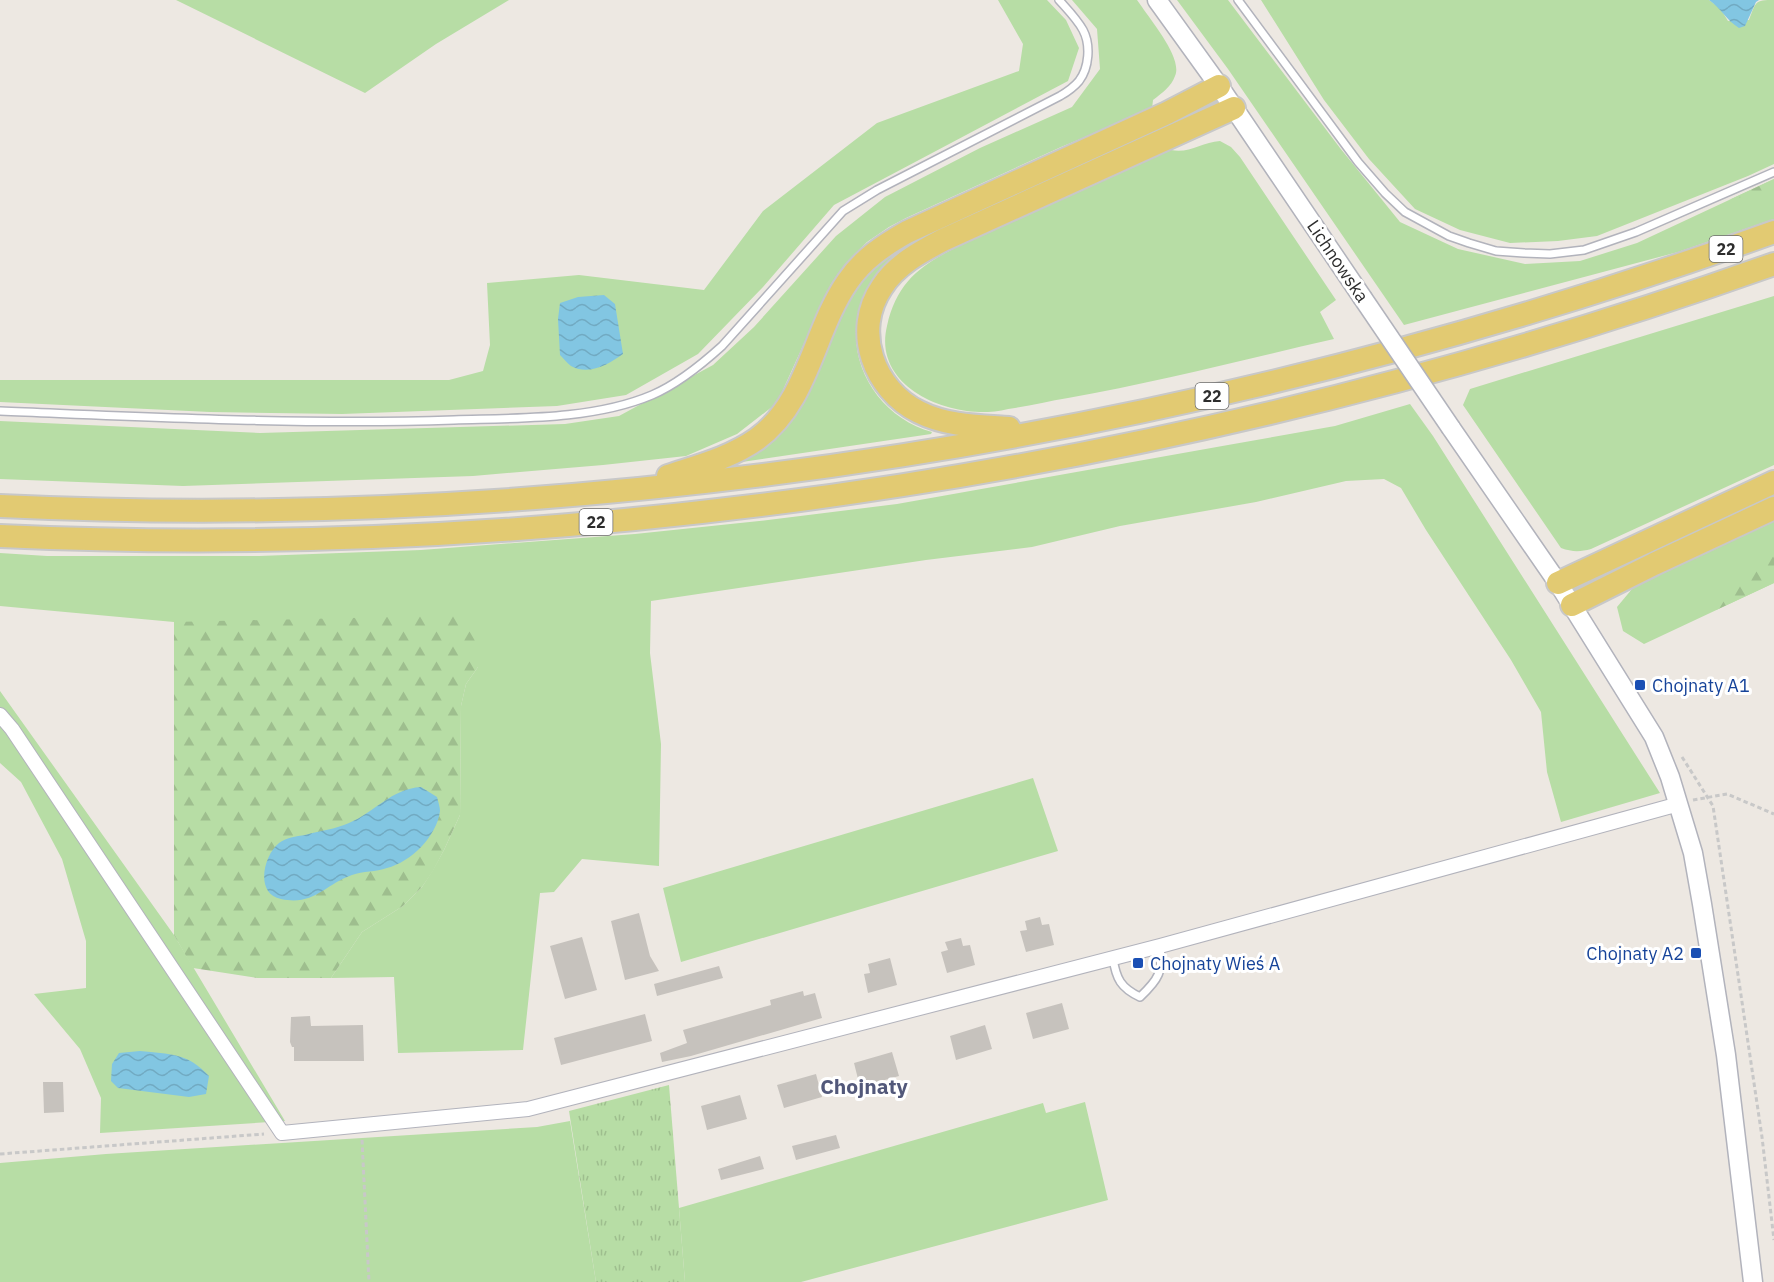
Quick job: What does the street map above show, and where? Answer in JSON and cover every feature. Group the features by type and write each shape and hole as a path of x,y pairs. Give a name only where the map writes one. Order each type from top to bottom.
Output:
{"main road":[{"path":"628,489 731,454 767,430 782,415 797,391 834,305 848,282 864,262 891,241 1167,113 1219,86"},
{"name":"22","path":"1046,431 959,425 928,417 904,404 888,389 874,365 869,344 870,314 881,288 902,265 943,240 1234,108"},
{"name":"22","path":"0,506 144,510 275,509 456,502 628,489 825,466 1046,431 1238,390 1417,345 1600,291 1774,232"},
{"name":"22","path":"0,536 232,540 473,532 673,515 872,490 1104,450 1277,412 1514,349 1774,264"},
{"path":"1724,281 1774,275"},
{"path":"1558,583 1774,482"},
{"path":"1572,605 1774,508"}],"street":[{"name":"Lichnowska","path":"1157,0 1219,86 1558,583 1654,737 1679,804 1693,854 1726,1055 1753,1282"},
{"path":"0,715 12,729 282,1133 528,1109 1160,946 1679,804"}],"lane":[{"path":"0,411 256,422 380,423 548,416 591,411 651,395 688,374 722,346 843,211 877,190 1060,96 1078,82 1085,71 1088,56 1087,38 1083,29 1059,0"},
{"path":"1238,0 1358,162 1385,193 1405,212 1449,236 1469,243 1524,254 1584,250 1636,232 1774,172"},
{"path":"1113,958 1116,975 1126,990 1140,997 1156,982 1161,960 1160,946"}],"path":[{"path":"1682,757 1713,806 1762,1137 1774,1240"},
{"path":"1679,804 1727,794 1774,814"},
{"path":"361,1124 369,1282"},
{"path":"0,1154 282,1133"}],"green space":[{"path":"176,0 509,0 436,44 365,93"},
{"path":"998,0 1047,0 1066,20 1079,48 1068,81 834,205 763,287 698,354 626,395 557,406 342,414 210,412 0,402 0,380 449,380 483,371 490,345 487,283 579,275 704,290 763,211 877,123 1019,71 1023,44"},
{"path":"1072,0 1137,0 1175,60 1175,76 1166,90 1153,100 1152,109 1061,147 906,218 867,242 848,261 831,284 777,403 737,434 686,456 473,476 183,486 0,479 0,421 260,433 565,424 619,416 713,365 754,327 836,236 885,197 980,148 1072,107 1100,69 1097,29"},
{"path":"1177,0 1228,0 1340,148 1400,222 1458,249 1525,264 1580,261 1637,243 1774,179 1774,219 1678,252 1404,325 1228,69"},
{"path":"1261,0 1709,0 1720,8 1728,21 1749,20 1757,3 1774,0 1774,164 1597,236 1558,241 1510,243 1460,230 1415,209 1369,159 1324,100"},
{"path":"1134,138 1134,142 946,231 864,299 857,320 856,341 860,361 868,380 879,398 894,413 932,432 931,434 735,463 829,334 866,273 905,242"},
{"path":"1220,141 1231,147 1240,157 1336,300 1320,312 1334,339 1135,385 991,412 950,408 914,392 900,379 890,364 885,346 887,326 899,294 907,282 928,263 971,240 1171,150 1190,149"},
{"path":"1774,179 1774,189 1729,200"},
{"path":"1774,296 1774,465 1591,549 1576,551 1561,548 1463,405 1470,389"},
{"path":"1410,404 1433,436 1660,793 1561,822 1547,772 1541,712 1511,660 1401,488 1384,479 1346,481 1256,502 1120,526 1032,547 926,560 651,601 650,653 661,744 659,866 582,859 554,892 540,893 523,1050 398,1053 394,977 331,978 362,932 403,906 422,887 444,850 460,815 461,706 466,684 478,667 174,622 0,606 0,553 47,556 259,556 421,550 635,534 768,520 897,504 1335,426"},
{"path":"1774,520 1774,583 1644,644 1623,631 1617,607 1637,583"},
{"path":"1774,556 1774,583 1716,610 1736,573"},
{"path":"475,615 478,667 466,684 461,706 460,815 433,871 422,887 403,906 362,932 331,978 257,978 193,968 174,935 174,622"},
{"path":"0,691 174,935 285,1121 100,1133 101,1098 80,1049 34,994 86,988 86,941 62,859 21,782 0,763"},
{"path":"1033,778 1058,851 681,962 663,888"},
{"path":"669,1085 685,1282 596,1282 569,1111"},
{"path":"1085,1102 1108,1200 801,1282 685,1282 679,1208 1043,1103 1046,1113"},
{"path":"570,1121 596,1282 0,1282 0,1163 106,1154 537,1127"}],"water":[{"path":"1709,0 1759,0 1745,26 1739,28"},
{"path":"604,295 615,304 623,354 598,368 578,369 571,366 560,355 558,319 560,303 578,297"},
{"path":"421,787 437,797 440,811 434,830 414,854 396,865 342,879 302,900 281,899 273,896 267,890 264,874 266,865 273,849 279,843 344,825 392,796"},
{"path":"140,1051 178,1056 194,1063 209,1076 206,1094 189,1097 118,1088 111,1081 112,1064 119,1053"}],"building":[{"path":"639,913 650,956 659,971 625,980 611,921"},
{"path":"1040,917 1042,925 1049,924 1054,945 1026,952 1020,931 1027,930 1025,921"},
{"path":"582,937 597,990 565,999 550,946"},
{"path":"961,938 963,946 970,945 975,965 947,973 941,952 948,950 945,942"},
{"path":"890,958 897,985 868,993 864,974 870,973 868,964"},
{"path":"719,966 723,978 657,996 654,984"},
{"path":"803,991 804,996 815,993 822,1018 691,1056 662,1062 660,1053 687,1043 683,1030 771,1005 770,1000"},
{"path":"1062,1003 1069,1029 1033,1039 1026,1013"},
{"path":"645,1014 652,1041 561,1065 554,1038"},
{"path":"310,1016 311,1026 363,1025 364,1061 294,1061 294,1047 290,1042 291,1017"},
{"path":"985,1025 992,1049 956,1060 950,1036"},
{"path":"892,1052 899,1076 860,1087 854,1063"},
{"path":"816,1074 822,1097 784,1108 777,1085"},
{"path":"43,1082 63,1082 64,1112 44,1113"},
{"path":"740,1095 747,1119 707,1130 701,1106"},
{"path":"836,1135 840,1148 796,1160 792,1146"},
{"path":"760,1156 764,1169 721,1180 718,1169"}],"place":[{"name":"Chojnaty A1","path":"1640,685"},
{"name":"Chojnaty A2","path":"1696,953"},
{"name":"Chojnaty Wieś A","path":"1138,963"}],"district":[{"name":"Chojnaty","path":"864,1086"}]}
